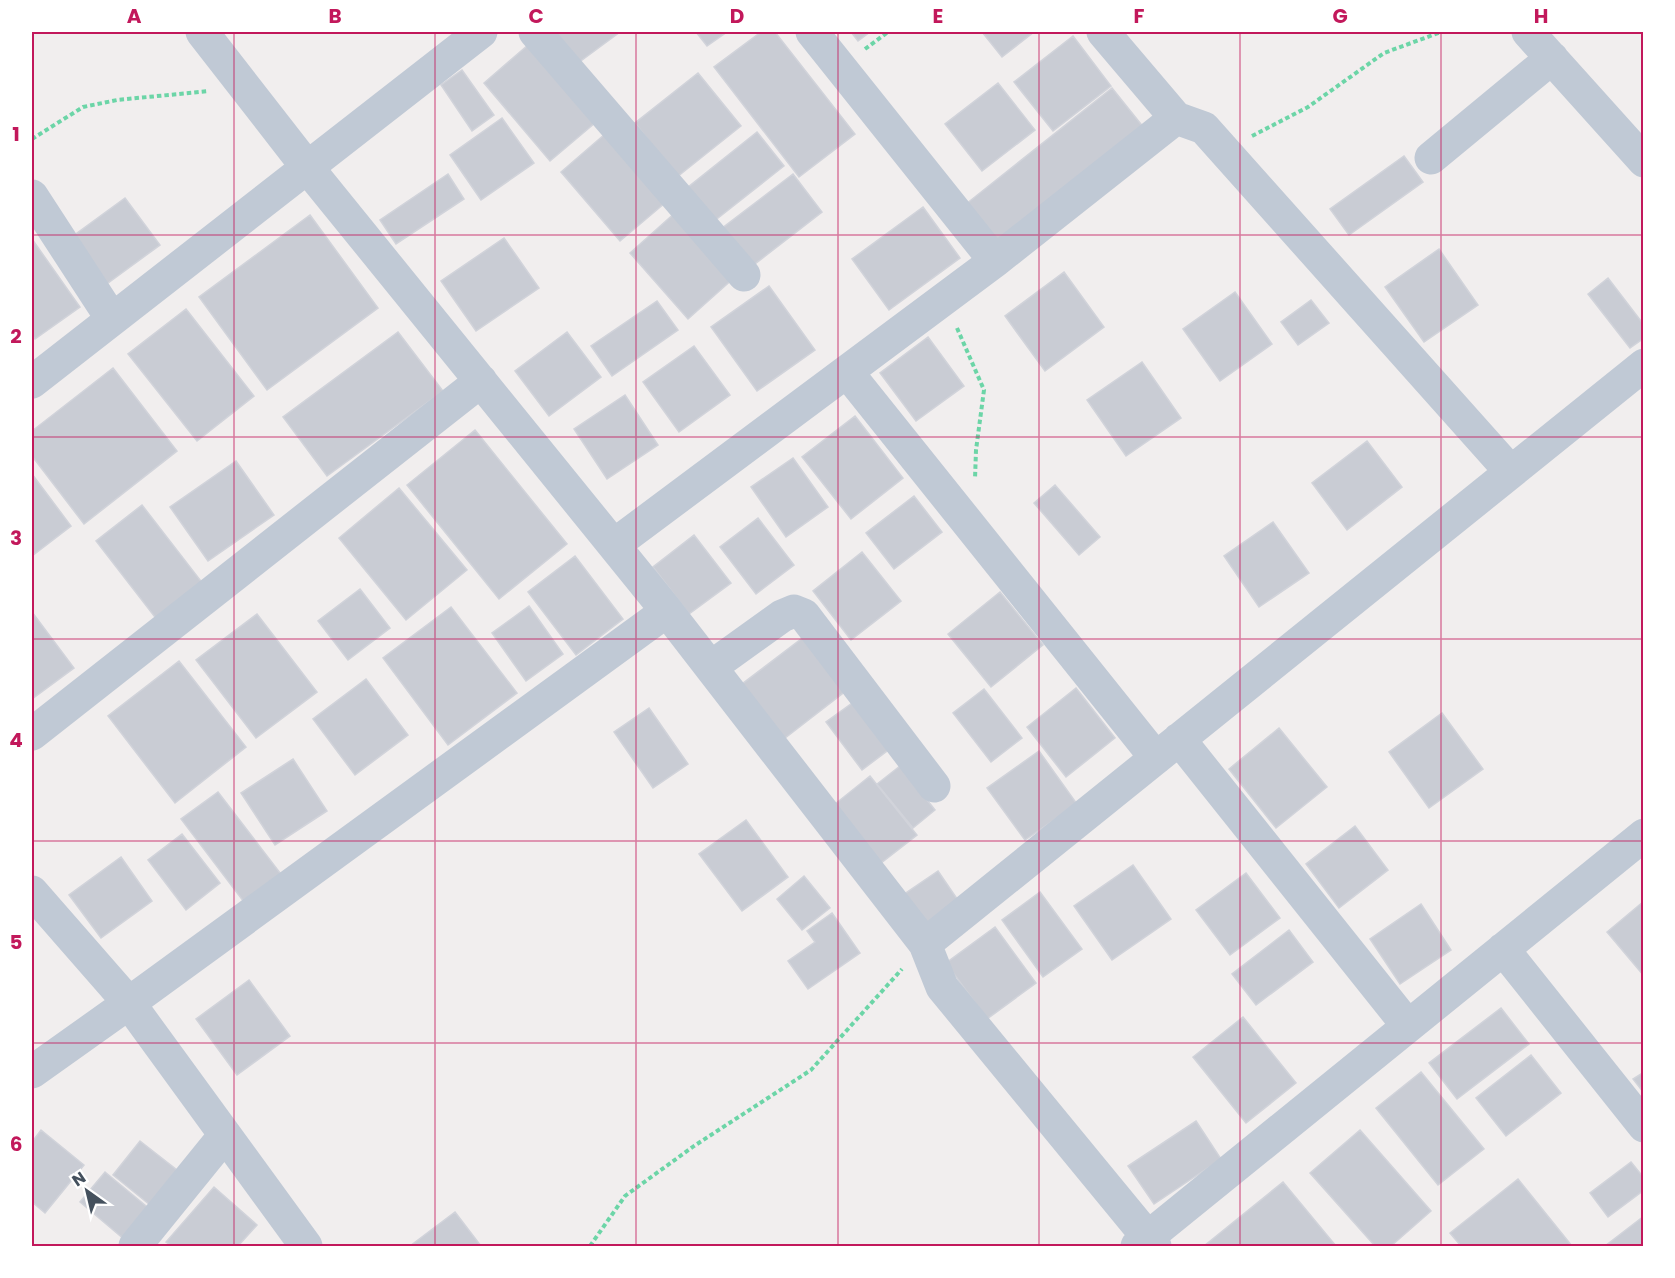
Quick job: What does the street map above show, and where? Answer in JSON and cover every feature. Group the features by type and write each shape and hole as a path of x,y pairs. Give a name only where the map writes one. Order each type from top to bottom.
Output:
{"street":[{"path":"202,32 307,167 711,667 925,944 942,987 1147,1243 1408,1026 1644,835"},
{"path":"535,32 744,275"},
{"path":"812,32 996,261"},
{"path":"1103,32 1190,123 1510,472"},
{"path":"1528,32 1642,154"},
{"path":"32,382 477,33"},
{"path":"1431,158 1552,58"},
{"path":"614,545 996,261 1190,123"},
{"path":"32,196 112,320"},
{"path":"925,944 1644,365"},
{"path":"847,372 973,530 1408,1026"},
{"path":"32,734 481,381"},
{"path":"32,1072 129,1004 667,611"},
{"path":"711,667 782,616 795,611 804,615 934,786"},
{"path":"32,892 129,1004 225,1135 301,1245"},
{"path":"1503,950 1644,1126"},
{"path":"135,1246 225,1135"}],"path":[{"path":"1190,123 1252,136 1308,107 1384,53 1441,32"},
{"path":"32,139 83,107 117,100 246,88"},
{"path":"944,300 984,390 976,450 973,530"},
{"path":"591,1246 626,1196 694,1146 811,1070 925,944"}],"building":[{"path":"554,32 620,32 578,63"},
{"path":"696,32 727,32 707,46"},
{"path":"761,32 775,32 855,134 799,177 714,67"},
{"path":"851,32 870,32 858,41"},
{"path":"982,32 1034,32 1002,57"},
{"path":"1073,36 1111,86 1053,131 1014,82"},
{"path":"528,45 595,123 550,161 484,83"},
{"path":"462,70 494,115 472,131 441,85"},
{"path":"698,73 741,126 677,177 635,123"},
{"path":"998,83 1035,130 982,171 945,124"},
{"path":"1112,88 1144,128 998,244 966,204"},
{"path":"502,118 534,163 481,200 450,155"},
{"path":"757,132 784,166 713,222 687,188"},
{"path":"605,134 665,203 620,241 561,172"},
{"path":"1404,156 1423,182 1349,235 1330,209"},
{"path":"448,174 464,199 396,244 380,220"},
{"path":"793,174 822,212 751,267 721,229"},
{"path":"125,198 160,245 104,286 69,239"},
{"path":"923,207 960,258 889,310 852,259"},
{"path":"677,211 735,277 688,319 630,253"},
{"path":"310,215 378,308 267,390 199,297"},
{"path":"504,238 539,288 476,331 441,281"},
{"path":"32,239 80,307 35,339 32,335"},
{"path":"1439,249 1478,305 1424,342 1385,287"},
{"path":"1064,272 1104,327 1045,371 1005,316"},
{"path":"1608,278 1644,325 1644,338 1630,348 1588,294"},
{"path":"769,286 815,350 757,391 711,327"},
{"path":"1235,292 1272,344 1220,381 1183,329"},
{"path":"1311,300 1329,323 1298,345 1281,322"},
{"path":"657,301 678,330 612,376 591,346"},
{"path":"186,309 254,396 197,441 128,354"},
{"path":"398,332 443,391 327,476 283,417"},
{"path":"567,332 601,377 549,416 515,371"},
{"path":"928,337 964,386 916,421 880,373"},
{"path":"694,346 730,395 679,432 643,382"},
{"path":"1142,362 1181,418 1126,456 1087,400"},
{"path":"113,368 177,451 84,524 32,456 32,431"},
{"path":"625,395 658,445 607,479 574,429"},
{"path":"855,416 903,478 851,519 802,457"},
{"path":"475,430 567,544 499,599 407,485"},
{"path":"1367,441 1402,487 1347,530 1312,483"},
{"path":"793,458 828,507 786,537 751,487"},
{"path":"236,461 274,515 208,561 170,507"},
{"path":"32,474 71,526 32,556"},
{"path":"1055,485 1100,537 1079,555 1034,503"},
{"path":"399,488 467,570 406,620 339,538"},
{"path":"914,496 942,532 894,569 866,533"},
{"path":"142,505 204,585 158,621 96,541"},
{"path":"758,518 794,565 756,594 720,547"},
{"path":"1273,522 1309,573 1259,607 1224,556"},
{"path":"694,535 731,583 689,614 653,567"},
{"path":"862,552 901,601 851,640 813,591"},
{"path":"575,556 623,619 576,655 528,592"},
{"path":"360,589 390,628 348,660 318,621"},
{"path":"1000,592 1043,645 991,687 948,634"},
{"path":"529,606 563,654 526,681 492,633"},
{"path":"451,607 517,693 448,745 383,658"},
{"path":"32,612 74,668 32,699"},
{"path":"257,614 317,692 256,738 196,660"},
{"path":"805,636 847,690 780,742 738,687"},
{"path":"179,661 246,747 175,803 108,716"},
{"path":"366,679 408,735 355,775 313,719"},
{"path":"1076,688 1115,738 1066,777 1027,727"},
{"path":"984,689 1022,738 991,762 953,713"},
{"path":"855,701 891,748 862,770 826,722"},
{"path":"649,708 688,764 653,788 614,732"},
{"path":"1442,713 1483,769 1429,808 1389,752"},
{"path":"1279,728 1327,787 1276,828 1229,769"},
{"path":"1039,751 1077,804 1025,840 987,788"},
{"path":"293,759 327,811 275,845 241,793"},
{"path":"900,766 935,810 913,828 877,784"},
{"path":"870,776 917,835 876,867 830,808"},
{"path":"218,792 284,878 247,906 181,819"},
{"path":"746,820 788,877 742,911 699,854"},
{"path":"1355,826 1388,870 1339,908 1306,864"},
{"path":"182,834 220,883 186,910 148,860"},
{"path":"121,857 152,901 101,938 69,895"},
{"path":"1133,865 1171,919 1112,960 1074,906"},
{"path":"938,871 960,903 920,932 897,899"},
{"path":"1246,873 1280,918 1230,955 1196,910"},
{"path":"804,876 830,908 802,930 777,899"},
{"path":"1040,892 1082,949 1043,977 1002,920"},
{"path":"1644,901 1644,976 1607,932"},
{"path":"1421,904 1451,950 1400,984 1370,939"},
{"path":"832,913 860,953 808,989 788,961 815,942 807,931"},
{"path":"995,927 1036,983 987,1019 946,963"},
{"path":"1289,930 1313,962 1256,1005 1232,974"},
{"path":"249,980 290,1036 237,1075 196,1019"},
{"path":"1501,1008 1529,1044 1457,1099 1429,1063"},
{"path":"1243,1017 1296,1083 1246,1123 1193,1057"},
{"path":"1531,1055 1561,1093 1506,1136 1476,1098"},
{"path":"1421,1072 1484,1149 1438,1185 1376,1108"},
{"path":"1644,1072 1644,1093 1633,1079"},
{"path":"1196,1121 1221,1159 1154,1204 1128,1166"},
{"path":"41,1130 84,1165 45,1213 32,1202 32,1142"},
{"path":"1360,1130 1431,1211 1391,1246 1375,1246 1310,1173"},
{"path":"140,1141 182,1174 155,1209 113,1175"},
{"path":"1631,1162 1644,1178 1644,1190 1608,1217 1590,1193"},
{"path":"105,1172 151,1210 125,1240 80,1202"},
{"path":"1518,1179 1572,1246 1461,1246 1450,1233"},
{"path":"1283,1182 1336,1246 1204,1246"},
{"path":"214,1187 257,1225 238,1246 172,1246 166,1242"},
{"path":"455,1212 481,1246 410,1246"},
{"path":"1644,1216 1644,1246 1605,1246"}]}
